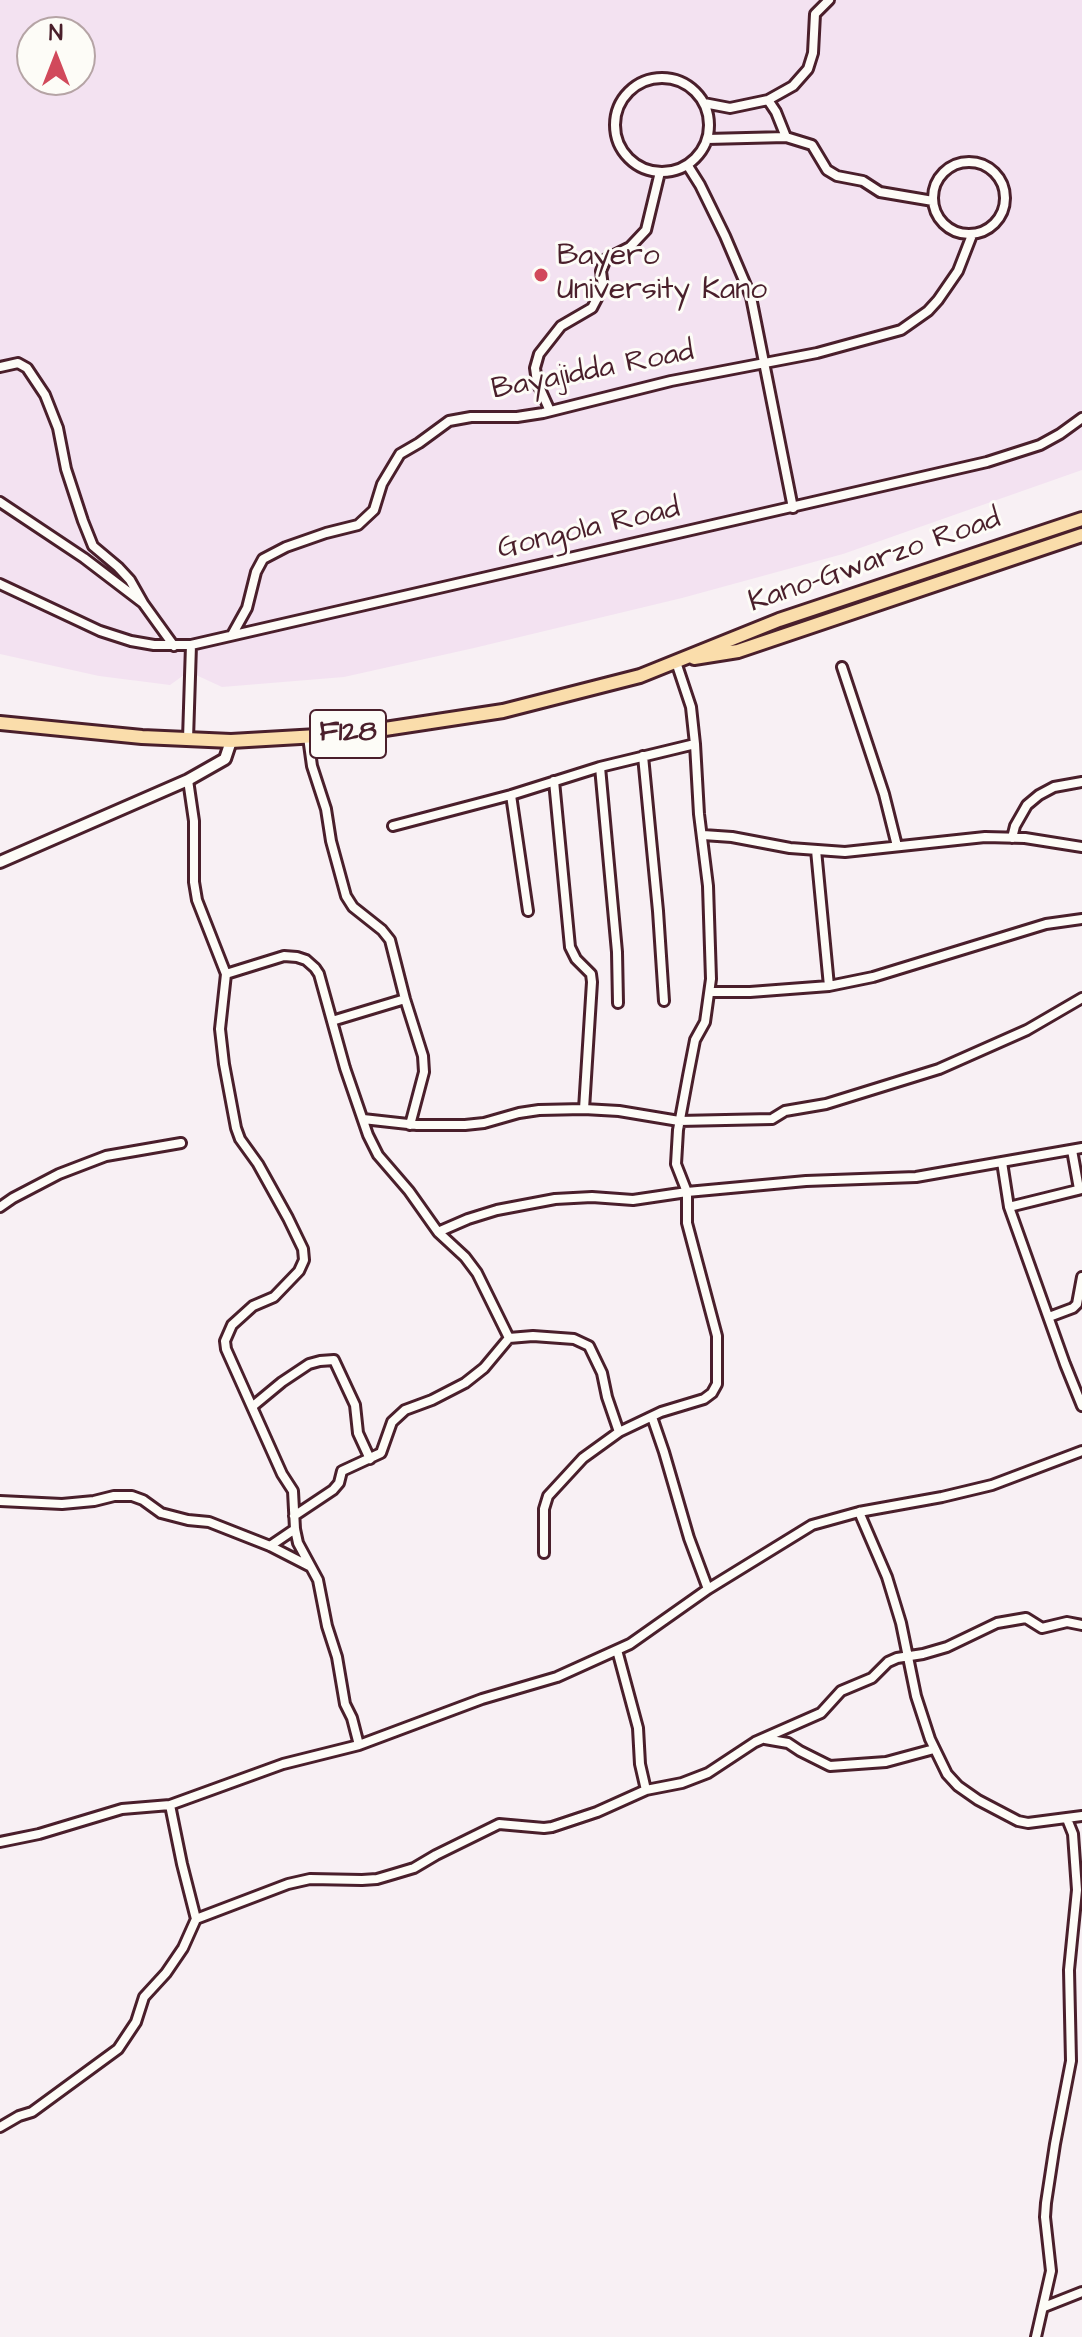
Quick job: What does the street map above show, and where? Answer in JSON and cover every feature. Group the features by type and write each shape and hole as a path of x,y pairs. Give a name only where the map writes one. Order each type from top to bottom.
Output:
{"main road":[{"name":"Kano-Gwarzo Road","path":"681,660 779,620 1082,519"},
{"name":"F128","path":"0,723 114,735 231,741 308,737 411,726 503,711 640,676 681,660 738,651 1082,535"}],"street":[{"path":"704,103 730,108 768,100 793,86 808,69 813,53 815,14 829,0"},
{"path":"656,78 671,78 695,91 704,103 708,116 707,139 688,166 660,172 646,169 634,163 617,141 614,127 616,113 631,89 656,78"},
{"path":"768,100 786,137"},
{"path":"707,139 786,137 812,145 827,170 837,176 863,181 880,192 933,201 942,222 950,229 972,235"},
{"name":"Bayajidda Road","path":"232,635 247,608 256,572 263,559 286,547 358,525 374,510 382,484 400,454 449,421 458,418 517,417 550,411 671,381 765,365 881,336 914,322 928,311 958,271 972,235 994,224 1001,214 1004,191 992,170 970,162 958,164 939,178 933,201"},
{"path":"688,166 738,263 751,297 793,508"},
{"path":"550,411 537,382 535,368 539,354 561,326 592,308 603,287 602,266 606,259 630,247 646,230 660,172"},
{"path":"0,367 18,363 27,368 41,388 54,415 66,469 93,546 124,573 174,646"},
{"name":"Gongola Road","path":"0,584 100,631 131,641 191,645 959,469 1018,453 1060,434 1082,418"},
{"path":"0,502 84,558 143,603"},
{"path":"188,739 191,645"},
{"path":"544,1553 544,1509 548,1496 583,1458 619,1432 661,1412 704,1399 717,1384 717,1336 687,1223 687,1192 676,1164 679,1121 695,1040 705,1022 710,992 710,937 703,835 691,707 681,660"},
{"path":"842,667 884,794 897,846"},
{"path":"308,737 312,766 326,809 346,896 353,907 390,940 423,1056 424,1072 410,1125"},
{"path":"0,862 188,780 225,759 231,741"},
{"path":"393,826 511,795 600,767 695,744"},
{"path":"643,756 664,1001"},
{"path":"600,767 617,952 618,1003"},
{"path":"188,780 194,821 197,900 226,974 220,1029 236,1128 288,1218 303,1249 304,1260 299,1271 274,1297 241,1315 232,1325 225,1341 282,1474 293,1491 298,1543 318,1580 345,1704 359,1745"},
{"path":"554,781 570,947 576,959 591,974 592,982 584,1109"},
{"path":"1012,838 1027,805 1039,795 1054,787 1082,782"},
{"path":"511,795 528,911"},
{"path":"703,835 845,852 985,837 1047,840 1082,847"},
{"path":"816,850 829,986"},
{"path":"710,992 829,986 873,977 1046,924 1082,919"},
{"path":"226,974 284,956 306,960 319,974 363,1119 378,1155 438,1232 477,1273 509,1338"},
{"path":"363,1119 410,1125 484,1123 539,1110 584,1109 619,1111 679,1121 772,1119 785,1111 826,1104 939,1069 1027,1030 1082,998"},
{"path":"332,1021 405,999"},
{"path":"0,1207 59,1174 106,1156 181,1143"},
{"path":"438,1232 497,1210 555,1199 592,1197 633,1200 687,1192 841,1179 916,1177 1077,1149 1081,1189 1009,1207"},
{"path":"1002,1162 1009,1207 1082,1406"},
{"path":"1049,1317 1077,1304 1082,1277"},
{"path":"294,1516 333,1490 339,1483 342,1471 381,1453 392,1422 399,1415 411,1406 445,1395 465,1383 484,1368 509,1338 574,1339 589,1346 602,1373 619,1432"},
{"path":"253,1406 309,1364 334,1360 355,1405 358,1433 370,1459"},
{"path":"652,1417 708,1589"},
{"path":"0,1842 39,1834 122,1809 170,1805 283,1764 359,1745 450,1710 557,1677 630,1644 708,1589 812,1525 859,1512 992,1485 1082,1451"},
{"path":"0,1501 62,1504 132,1496 161,1513 209,1522 270,1546 312,1567"},
{"path":"859,1512 887,1577 901,1623 916,1696 934,1749 947,1774 958,1786 995,1811 1018,1821 1028,1823 1082,1816"},
{"path":"270,1546 295,1529"},
{"path":"196,1919 288,1884 310,1879 362,1880 414,1868 491,1826 509,1823 552,1827 597,1812 646,1790 682,1783 708,1773 771,1734 814,1717 841,1691 872,1678 888,1662 947,1647 997,1623 1021,1618 1033,1620 1042,1628 1067,1622 1082,1625"},
{"path":"617,1650 638,1728 640,1764 646,1790"},
{"path":"764,1739 788,1743 830,1766 886,1762 934,1749"},
{"path":"0,2127 32,2112 118,2049 136,2022 144,1997 183,1948 196,1919 170,1805"},
{"path":"1036,2337 1051,2271 1046,2203 1071,2061 1069,1970 1077,1890 1073,1834 1067,1819"},
{"path":"1044,2307 1082,2292"}],"shaded area":[{"name":"Bayero University Kano","path":"0,0 1082,0 1082,470 843,554 682,598 344,677 222,687 196,675 184,675 170,685 99,676 0,654"}],"place":[{"name":"Bayero University Kano","path":"541,275"}]}
